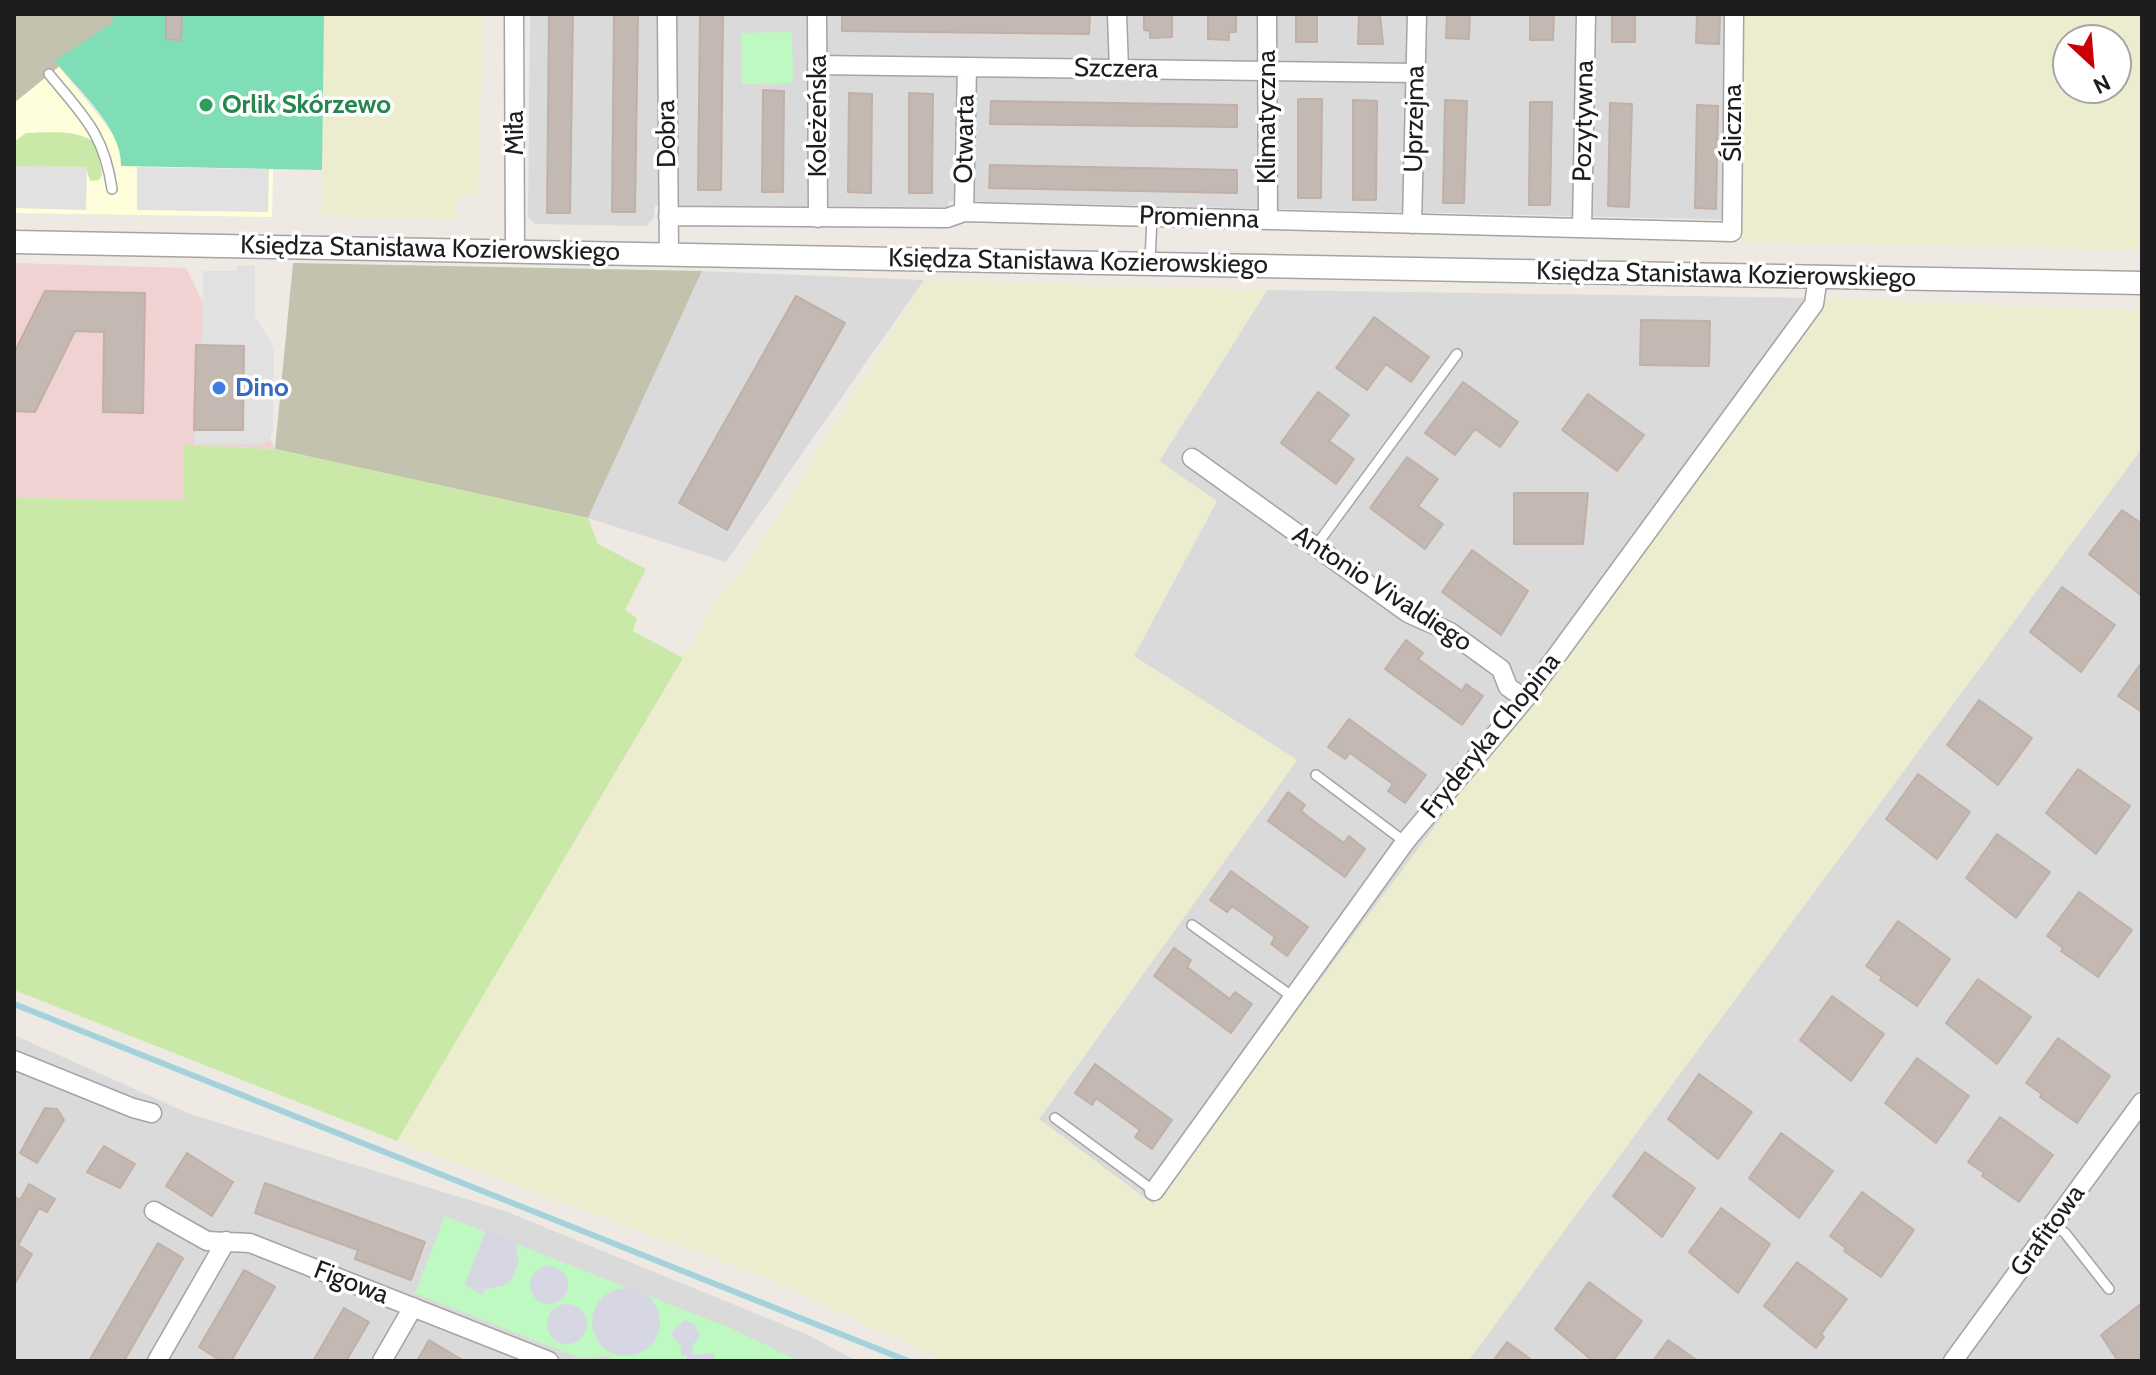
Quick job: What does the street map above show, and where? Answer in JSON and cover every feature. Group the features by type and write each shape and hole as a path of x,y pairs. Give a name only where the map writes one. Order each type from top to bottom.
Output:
{"street":[{"name":"Miła","path":"514,14 515,251"},
{"name":"Dobra","path":"667,14 669,254"},
{"name":"Koleżeńska","path":"817,14 818,218"},
{"path":"1117,14 1119,69"},
{"name":"Klimatyczna","path":"1267,14 1268,220"},
{"name":"Uprzejma","path":"1412,224 1417,14"},
{"name":"Pozytywna","path":"1582,228 1586,14"},
{"name":"Śliczna","path":"1732,232 1734,14"},
{"name":"Szczera","path":"817,65 1415,73"},
{"name":"Otwarta","path":"964,212 967,67"},
{"name":"Promienna","path":"668,216 947,218 964,212 1732,232"},
{"name":"Księdza Stanisława Kozierowskiego","path":"15,244 2142,283"},
{"name":"Fryderyka Chopina","path":"1154,1191 1405,842 1525,699 1814,304 1818,277"},
{"name":"Antonio Vivaldiego","path":"1192,458 1408,613 1450,632 1501,669 1508,687 1525,699"},
{"path":"17,1067 152,1113"},
{"name":"Grafitowa","path":"1953,1361 2142,1102"},
{"name":"Figowa","path":"154,1211 207,1241 250,1243 549,1361"},
{"path":"157,1361 226,1241"},
{"path":"382,1361 413,1307"}],"lane":[{"path":"49,74 96,132 107,156 112,189"},
{"path":"1150,263 1152,217"},
{"path":"1315,547 1457,354"},
{"path":"1316,775 1405,842"},
{"path":"1192,925 1293,997"},
{"path":"1055,1118 1154,1191"},
{"path":"2053,1224 2065,1233 2109,1289"}],"shaded area":[{"path":"14,14 113,14 55,62 114,135 122,150 273,169 272,217 14,213"},
{"path":"14,14 113,14 113,23 14,103"},
{"path":"324,14 483,14 478,195 458,195 457,219 321,216"},
{"path":"530,14 1737,14 1735,220 949,201 948,207 655,206 654,218 646,226 535,224 528,217"},
{"path":"1737,14 2142,14 2142,250 1743,242 1735,220"},
{"path":"14,166 87,167 86,210 14,208"},
{"path":"137,167 269,169 268,212 137,210"},
{"path":"14,263 186,268 275,449 185,445 184,500 14,498"},
{"path":"293,263 702,271 588,518 275,449"},
{"path":"255,265 255,316 274,348 273,431 268,441 258,445 194,444 195,430 243,430 244,346 202,345 203,271 236,271 238,266"},
{"path":"702,271 924,280 726,562 588,518"},
{"path":"924,280 1267,290 1159,461 1217,501 1134,656 1297,760 1039,1119 1153,1204 1829,298 2142,311 2142,448 1468,1361 944,1361 767,1278 397,1141 725,587 740,577"},
{"path":"1267,290 1824,298 1824,305 1153,1205 1039,1119 1297,760 1133,656 1217,501 1159,462"},
{"path":"2142,448 2142,1361 1468,1361"},
{"path":"14,1035 190,1114 505,1211 806,1334 857,1361 14,1361"},
{"path":"486,1230 515,1241 519,1260 512,1279 503,1286 485,1289 483,1295 465,1285"},
{"path":"549,1266 562,1272 568,1285 562,1298 549,1304 536,1298 530,1285 536,1272"},
{"path":"626,1288 650,1298 660,1322 650,1346 626,1356 602,1346 592,1322 602,1298"},
{"path":"567,1304 581,1310 587,1324 581,1338 567,1344 553,1338 547,1324 553,1310"},
{"path":"685,1320 695,1324 700,1335 692,1347 693,1355 714,1353 714,1361 687,1361 686,1355 681,1355 681,1347 672,1335 674,1329"}],"green space":[{"name":"Orlik Skórzewo","path":"113,14 324,14 322,170 121,166 114,137 107,124 55,61 112,23"},
{"path":"792,32 793,83 742,84 741,33"},
{"path":"63,132 89,139 97,144 102,175 99,180 90,181 86,167 14,166 14,142 26,133"},
{"path":"184,445 275,449 588,518 598,544 646,569 625,610 637,618 633,631 683,658 397,1141 14,990 14,498 184,500"},
{"path":"445,1216 730,1328 799,1361 616,1361 608,1356 580,1358 415,1293"}],"building":[{"path":"166,14 182,14 181,40 166,39"},
{"path":"549,14 573,14 570,213 547,213"},
{"path":"614,14 638,14 635,212 612,212"},
{"path":"700,14 723,14 721,190 698,190"},
{"path":"842,14 1090,14 1089,34 842,31"},
{"path":"1144,14 1172,14 1172,37 1150,38 1150,31 1144,30"},
{"path":"1208,14 1236,14 1236,32 1229,32 1229,40 1208,39"},
{"path":"1296,14 1317,14 1317,42 1296,42"},
{"path":"1359,14 1380,14 1383,44 1358,44"},
{"path":"1447,14 1470,14 1469,39 1446,38"},
{"path":"1530,14 1554,14 1553,40 1530,40"},
{"path":"1612,14 1635,14 1635,42 1612,42"},
{"path":"1697,14 1720,14 1719,44 1696,43"},
{"path":"763,90 784,91 783,192 762,192"},
{"path":"849,93 872,94 871,193 848,192"},
{"path":"909,93 933,94 932,193 909,193"},
{"path":"1298,99 1322,99 1321,198 1298,198"},
{"path":"1353,100 1377,101 1376,200 1353,200"},
{"path":"1445,100 1467,101 1464,203 1443,203"},
{"path":"991,101 1237,105 1237,127 990,124"},
{"path":"1530,102 1552,102 1550,205 1529,205"},
{"path":"1610,103 1632,104 1629,207 1608,206"},
{"path":"1697,105 1718,106 1716,209 1695,208"},
{"path":"990,165 1237,170 1237,193 989,188"},
{"path":"45,291 145,293 143,413 103,412 104,332 75,331 35,412 14,411 14,353"},
{"path":"796,296 845,323 727,530 679,503"},
{"path":"1374,317 1429,357 1411,382 1386,364 1367,390 1336,368"},
{"path":"1641,320 1710,321 1709,366 1640,365"},
{"name":"Dino","path":"196,345 244,346 243,430 194,430"},
{"path":"1463,382 1518,422 1500,447 1475,429 1455,455 1425,433"},
{"path":"1318,392 1349,415 1329,441 1354,459 1336,484 1281,443"},
{"path":"1588,394 1644,435 1617,471 1562,430"},
{"path":"1407,457 1438,479 1418,506 1443,524 1425,549 1370,508"},
{"path":"1514,493 1588,493 1583,544 1514,544"},
{"path":"2122,510 2142,524 2142,596 2089,554"},
{"path":"1472,550 1528,591 1501,635 1442,592"},
{"path":"2062,587 2115,625 2081,672 2030,632"},
{"path":"1406,640 1423,653 1418,659 1462,691 1466,684 1483,696 1462,725 1385,669"},
{"path":"2142,662 2142,712 2118,696"},
{"path":"1979,700 2032,738 1998,785 1947,745"},
{"path":"1349,719 1426,775 1405,803 1388,791 1393,784 1350,753 1345,759 1328,747"},
{"path":"2078,769 2130,806 2096,854 2046,813"},
{"path":"1918,774 1970,812 1937,859 1886,819"},
{"path":"1288,792 1305,805 1301,811 1315,822 1344,843 1349,836 1365,849 1345,877 1268,821"},
{"path":"1997,834 2050,872 2016,918 1966,878"},
{"path":"1231,871 1308,927 1287,956 1271,944 1275,937 1232,906 1227,912 1210,900"},
{"path":"2079,892 2132,930 2098,977 2061,951 2063,948 2047,936"},
{"path":"1898,921 1950,959 1917,1006 1866,966"},
{"path":"1174,948 1191,960 1187,967 1230,999 1235,992 1252,1004 1231,1033 1154,976"},
{"path":"1978,979 2031,1017 1997,1064 1946,1023"},
{"path":"1832,996 1884,1034 1851,1081 1800,1040"},
{"path":"2058,1038 2110,1076 2077,1123 2026,1083"},
{"path":"1917,1058 1969,1096 1936,1143 1885,1103"},
{"path":"1095,1064 1172,1120 1152,1149 1135,1137 1140,1130 1096,1098 1092,1105 1075,1093"},
{"path":"1699,1074 1752,1112 1718,1159 1668,1119"},
{"path":"45,1108 57,1109 64,1120 37,1163 20,1153"},
{"path":"2000,1117 2053,1155 2019,1202 1968,1162"},
{"path":"1781,1133 1833,1171 1799,1218 1749,1178"},
{"path":"104,1146 135,1164 120,1188 87,1172"},
{"path":"1645,1152 1695,1188 1662,1237 1613,1196"},
{"path":"187,1153 233,1182 212,1216 166,1186"},
{"path":"265,1183 425,1242 411,1280 355,1259 358,1250 255,1213"},
{"path":"29,1184 55,1199 47,1212 39,1208 18,1245 32,1254 14,1285 14,1196 20,1200"},
{"path":"1862,1192 1914,1230 1881,1277 1844,1251 1846,1248 1830,1236"},
{"path":"1721,1208 1770,1244 1738,1293 1689,1252"},
{"path":"158,1243 183,1258 124,1361 89,1361"},
{"path":"1797,1262 1847,1299 1821,1334 1824,1337 1816,1348 1764,1306"},
{"path":"244,1270 275,1287 231,1361 221,1361 199,1347"},
{"path":"1589,1282 1642,1321 1613,1361 1593,1361 1555,1329"},
{"path":"2142,1303 2142,1361 2118,1361 2101,1335"},
{"path":"344,1308 369,1322 346,1361 313,1361"},
{"path":"429,1340 464,1361 417,1361"},
{"path":"1668,1340 1698,1361 1653,1361"},
{"path":"1507,1342 1533,1361 1493,1361"}],"waterway":[{"path":"14,1004 908,1361"}],"place":[{"name":"Orlik Skórzewo","path":"206,105"},
{"name":"Dino","path":"219,388"}]}
